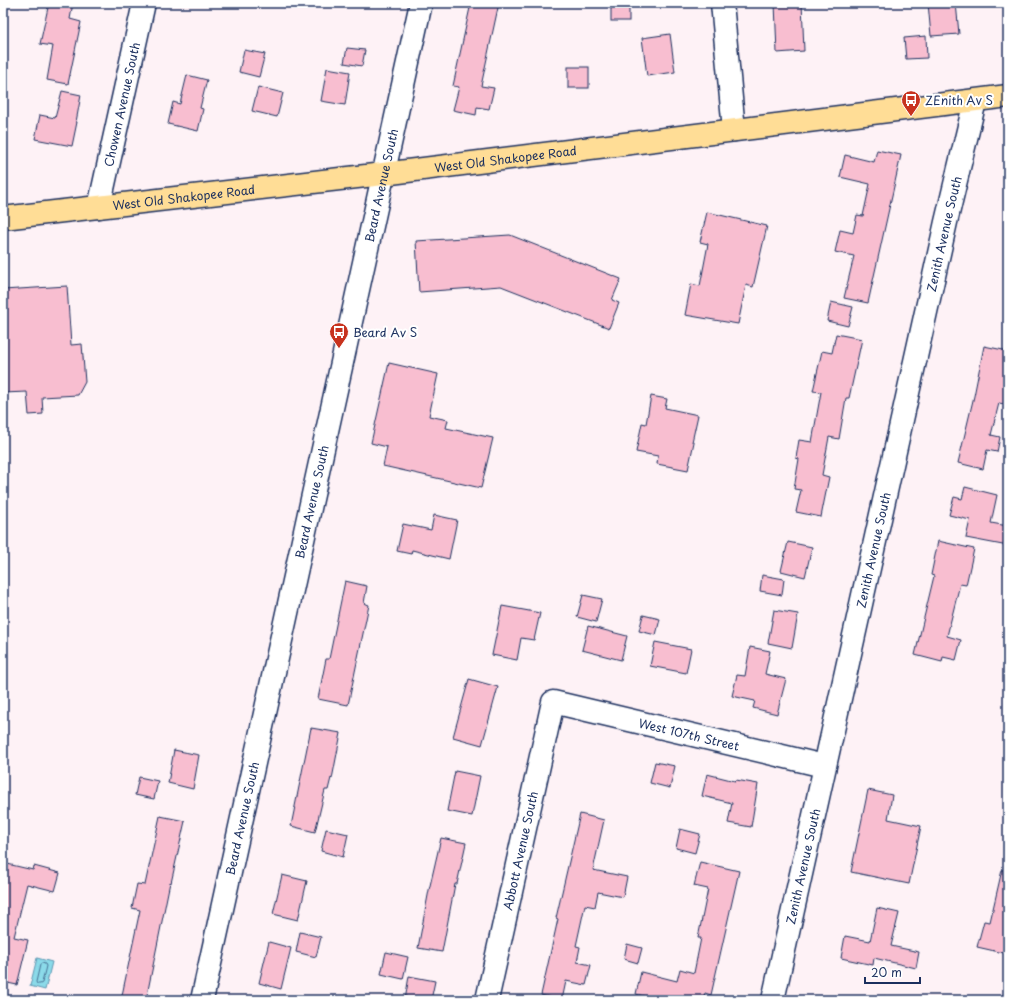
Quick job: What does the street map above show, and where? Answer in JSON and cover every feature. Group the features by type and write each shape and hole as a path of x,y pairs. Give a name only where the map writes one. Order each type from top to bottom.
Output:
{"main road":[{"name":"West Old Shakopee Road","path":"3,218 383,174 1008,96"}],"street":[{"name":"Chowen Avenue South","path":"99,207 144,3"},
{"name":"Beard Avenue South","path":"202,1000 421,3"},
{"path":"722,3 734,130"},
{"name":"Zenith Avenue South","path":"773,1000 944,229 975,101"},
{"name":"West 107th Street","path":"553,702 824,766"},
{"name":"Abbott Avenue South","path":"487,1000 553,702"}],"water":[{"path":"37,958 52,962 45,990 30,986"}],"building":[{"path":"49,3 73,3 70,19 81,22 68,84 47,80 53,46 40,44"},
{"path":"471,3 499,3 481,86 494,88 489,109 477,107 476,115 453,110 459,87 453,86"},
{"path":"611,3 629,3 629,21 611,21"},
{"path":"775,3 802,3 804,51 777,53"},
{"path":"928,3 956,3 959,34 931,36"},
{"path":"670,34 675,72 647,76 642,38"},
{"path":"926,36 927,58 906,59 904,38"},
{"path":"347,48 365,50 362,66 344,63"},
{"path":"244,50 265,54 259,77 239,72"},
{"path":"568,67 589,67 589,88 568,88"},
{"path":"327,68 350,72 345,105 321,101"},
{"path":"187,75 207,80 200,108 203,109 198,131 168,124 173,102 180,104"},
{"path":"258,87 283,93 277,117 252,111"},
{"path":"62,91 81,95 72,146 35,139 40,115 55,118"},
{"path":"877,150 901,155 868,303 844,298 854,256 835,252 840,230 853,233 857,215 863,216 870,184 840,177 845,155 874,162"},
{"path":"707,212 767,226 753,287 746,285 738,324 685,315 691,284 700,286 708,244 700,242"},
{"path":"510,235 621,279 612,300 619,303 609,328 501,286 419,292 416,241"},
{"path":"67,286 71,345 82,344 85,382 78,395 42,397 43,414 29,415 27,392 3,393 3,290"},
{"path":"831,302 853,307 848,326 827,321"},
{"path":"836,334 862,339 849,398 846,398 839,439 829,437 822,475 829,477 821,517 796,512 801,490 794,489 799,459 796,458 799,440 812,442 821,392 813,391 822,351 832,353"},
{"path":"984,346 1008,351 1008,405 999,403 991,435 1000,437 997,452 987,450 983,469 958,463"},
{"path":"389,363 438,374 429,416 448,420 446,428 493,438 481,488 383,466 387,447 371,443"},
{"path":"651,396 667,399 665,408 698,415 688,470 657,464 658,456 636,452 642,423 646,424"},
{"path":"965,487 997,495 991,523 1008,526 1008,546 966,538 970,520 949,515 954,497 962,499"},
{"path":"434,515 457,520 449,559 412,550 411,554 397,551 403,524 431,530"},
{"path":"938,541 974,549 966,585 960,584 947,636 961,640 956,660 943,657 942,662 915,655 934,576 931,575"},
{"path":"788,542 812,547 805,577 781,571"},
{"path":"762,575 784,579 782,595 760,591"},
{"path":"345,581 367,586 364,603 369,605 348,705 318,699 326,659 329,659"},
{"path":"583,595 602,599 596,622 577,617"},
{"path":"502,606 540,613 534,640 521,638 517,660 492,655"},
{"path":"774,610 798,614 792,648 768,643"},
{"path":"643,615 660,619 656,635 639,631"},
{"path":"588,626 627,636 621,660 582,650"},
{"path":"655,642 691,649 686,673 650,666"},
{"path":"750,647 770,651 765,674 786,679 777,714 753,708 755,701 732,696 737,675 745,676"},
{"path":"469,679 498,687 482,745 453,737"},
{"path":"311,728 341,733 332,779 331,778 328,790 325,790 315,832 291,826"},
{"path":"174,750 199,755 193,789 168,783"},
{"path":"655,762 675,766 670,788 650,783"},
{"path":"455,771 480,776 472,816 447,811"},
{"path":"707,774 735,781 758,784 751,827 728,823 732,803 702,796"},
{"path":"139,777 158,781 154,799 135,795"},
{"path":"868,790 892,795 888,819 921,826 909,884 851,872"},
{"path":"580,814 604,820 593,870 627,877 623,897 598,892 595,907 585,905 576,946 580,947 577,962 591,965 586,985 566,981 562,1000 541,995 558,919 556,918"},
{"path":"160,816 185,821 171,883 170,882 146,1000 121,1000 140,910 132,908 137,884 145,885"},
{"path":"326,829 348,834 343,857 321,851"},
{"path":"680,829 700,834 695,853 676,848"},
{"path":"441,838 466,843 457,884 455,884 442,952 418,948"},
{"path":"700,862 739,871 711,995 705,993 703,1000 660,1000 636,994 641,972 677,981 680,969 694,973 701,938 698,938 708,889 694,886"},
{"path":"3,863 33,870 34,866 60,873 55,891 27,884 14,937 28,940 17,985 3,982"},
{"path":"1002,870 1008,870 1008,954 977,947 984,921 990,922"},
{"path":"282,875 307,881 298,920 273,914"},
{"path":"877,908 899,913 891,946 919,952 916,968 874,958 873,965 841,958 845,936 870,941"},
{"path":"300,932 321,937 316,957 296,952"},
{"path":"269,942 291,948 281,989 259,983"},
{"path":"627,944 642,948 638,963 624,959"},
{"path":"386,952 408,957 403,979 381,974"},
{"path":"409,976 435,981 431,1000 405,1000"}],"place":[{"name":"ZEnith Av S","path":"911,117"},
{"name":"Beard Av S","path":"339,349"}]}
